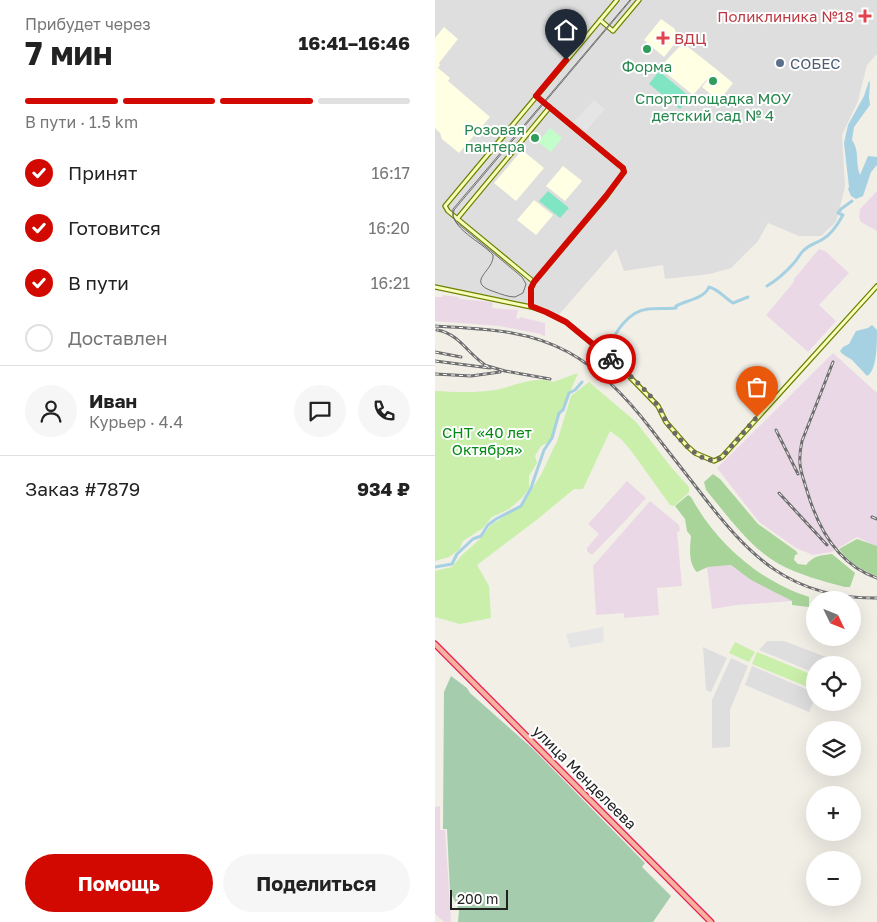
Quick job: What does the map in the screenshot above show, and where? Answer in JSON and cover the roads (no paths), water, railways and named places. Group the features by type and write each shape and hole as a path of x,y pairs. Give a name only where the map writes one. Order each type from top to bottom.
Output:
{"highway":[{"name":"улица Менделеева","path":"435,644 709,922"},
{"name":"улица Менделеева","path":"435,648 709,922"}],"main road":[{"path":"534,282 446,210 445,207 617,0"},
{"path":"600,20 613,31 639,0"},
{"path":"531,306 531,288 534,282 623,176 623,168 536,96"},
{"path":"457,219 549,108"},
{"path":"435,287 531,306 566,322 627,372 658,406 666,422 687,446 695,453 714,461 722,457 877,286"}],"water":[{"path":"869,81 870,105 854,127 852,140 856,148 860,175 868,156 877,157 877,165 871,172 863,196 856,199 851,196 848,189 844,143 848,125 864,96"},
{"path":"872,325 877,330 875,363 867,376 852,360 840,351 849,344 856,331"}],"waterway":[{"path":"767,286 778,279 810,245 829,234 843,215 838,213 852,201"},
{"path":"605,351 606,348 610,348 615,335 623,323 641,311 676,308 676,306 703,294 709,287 733,303 748,297"},
{"path":"598,362 601,357"},
{"path":"435,567 452,564 457,554 473,539 481,536 488,525 521,506 531,488 544,450 552,438 559,413 563,410 569,393 575,390 582,382"}],"tram line":[{"path":"630,0 453,209 453,216 456,222 461,228 493,255 490,266 481,280 481,284 486,288 515,297 523,293 526,284 522,277 456,222 453,216 454,210 631,0"}],"railway":[{"path":"435,326 486,329 520,334 552,344 580,359 603,376 633,407 718,515 755,554 774,569 796,582 820,591 846,596 877,598"},
{"path":"435,361 490,368 476,358 459,341 445,332 437,330"},
{"path":"435,352 461,357"},
{"path":"833,362 802,441 800,456 803,479 818,520 832,545 852,564 877,578"},
{"path":"484,365 505,371 550,379"},
{"path":"435,374 471,376 500,372"},
{"path":"776,430 798,474"},
{"path":"779,493 827,545"},
{"path":"872,517 877,519"}],"place":[{"name":"Поликлиника №18","path":"865,16"},
{"name":"ВДЦ","path":"663,38"},
{"name":"Форма","path":"647,49"},
{"name":"СОБЕС","path":"780,63"},
{"name":"Спортплощадка МОУ детский сад № 4","path":"713,81"},
{"name":"Розовая пантера","path":"535,138"}],"park label":[{"name":"СНТ «40 лет Октября»","path":"487,440"}]}
